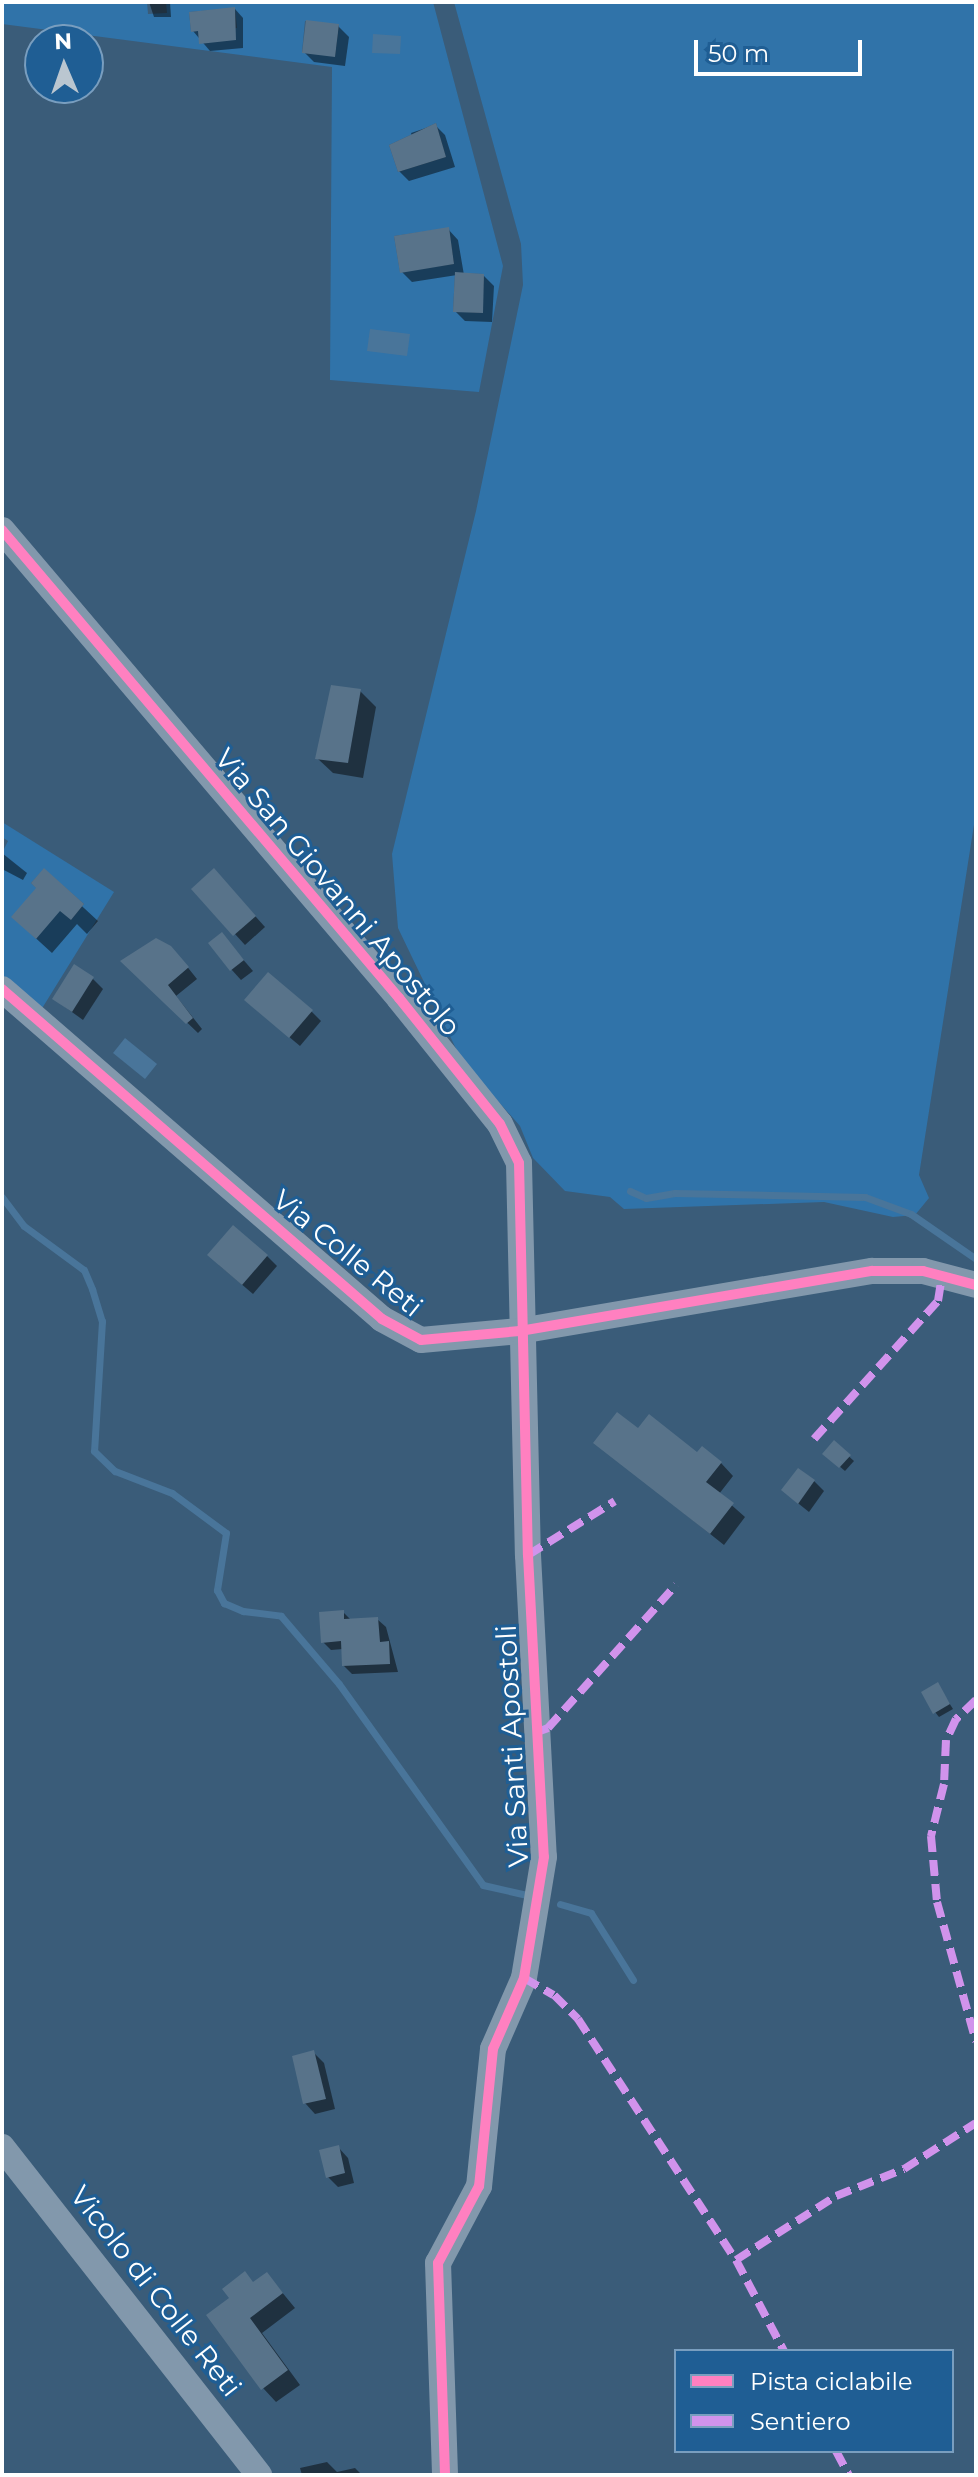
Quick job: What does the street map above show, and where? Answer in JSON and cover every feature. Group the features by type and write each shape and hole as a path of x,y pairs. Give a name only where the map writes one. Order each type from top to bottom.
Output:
{"street":[{"name":"Via San Giovanni Apostolo","path":"2,530 504,1129 516,1152 523,1182 520,1331"},
{"name":"Via Colle Reti","path":"2,989 399,1331 436,1343 872,1271 923,1271 976,1285"},
{"name":"Via Santi Apostoli","path":"445,2475 438,2263 479,2186 493,2049 524,1978 544,1857 520,1331"},
{"name":"Vicolo di Colle Reti","path":"2,2147 259,2475"}],"shaded area":[{"path":"2,2 147,2 148,14 167,13 166,2 433,2 503,266 479,392 330,380 332,67 104,37 104,24 24,24 24,27 2,24","holes":["235,8 237,28 191,31 189,12","305,21 339,25 335,56 302,52","436,123 446,157 398,172 389,145","449,228 454,264 400,272 394,236","455,273 484,274 482,313 453,311"]},
{"path":"454,2 976,2 976,812 919,1175 929,1198 915,1215 893,1217 824,1202 624,1209 610,1197 565,1191 533,1158 520,1126 461,1059 398,928 392,854 476,511 523,285 521,244"},
{"path":"373,34 401,36 400,54 372,53"},
{"path":"370,329 410,334 407,356 367,351"},
{"path":"2,822 114,892 41,1010 2,977 2,853 8,841 2,837","holes":["44,869 84,904 71,920 31,883"]},
{"path":"125,1038 157,1064 145,1079 113,1053"}],"building":[{"path":"235,7 236,40 199,44 198,31 191,32 189,12"},
{"path":"306,20 339,24 335,57 302,53"},
{"path":"436,123 446,157 398,172 389,145"},
{"path":"449,227 454,264 400,273 394,236"},
{"path":"455,272 484,274 483,313 453,312"},
{"path":"331,685 361,689 348,763 315,759"},
{"path":"44,868 84,904 71,920 60,911 36,939 11,917 36,888 31,883"},
{"path":"214,868 256,916 233,936 191,889"},
{"path":"222,932 244,960 230,971 208,943"},
{"path":"156,938 171,946 189,967 168,985 193,1018 186,1024 120,961"},
{"path":"74,964 94,977 72,1012 52,999"},
{"path":"268,972 313,1010 289,1038 244,1000"},
{"path":"233,1225 268,1255 242,1285 207,1255"},
{"path":"617,1412 638,1428 649,1414 697,1452 702,1446 722,1462 706,1482 734,1503 710,1534 593,1443"},
{"path":"834,1440 851,1455 839,1468 822,1454"},
{"path":"798,1468 815,1480 798,1504 781,1490"},
{"path":"344,1610 344,1619 378,1617 380,1642 389,1641 390,1664 342,1666 341,1641 321,1643 319,1612"},
{"path":"938,1682 950,1704 933,1714 921,1692"},
{"path":"314,2050 326,2099 303,2104 292,2056"},
{"path":"339,2145 345,2173 326,2178 319,2150"},
{"path":"245,2271 253,2282 267,2272 283,2293 250,2318 288,2370 261,2390 206,2315 229,2298 222,2289"}],"waterway":[{"path":"630,1191 646,1198 675,1193 865,1197 911,1214 976,1259"},
{"path":"2,1197 24,1226 84,1270 92,1289 102,1321 94,1451 115,1471 172,1493 226,1533 217,1590 224,1603 243,1611 281,1616 339,1684 483,1885 527,1895"},
{"path":"560,1904 591,1913 633,1980"}],"marked path":[{"path":"814,1439 938,1301 942,1275"},
{"path":"528,1555 615,1501"},
{"path":"537,1732 548,1728 676,1585"},
{"path":"976,1700 956,1719 946,1740 944,1784 931,1836 937,1902 976,2042"},
{"path":"524,1978 554,1995 578,2019 736,2260 783,2349"},
{"path":"736,2260 836,2196 904,2169 976,2123"},
{"path":"837,2453 849,2475"}],"cycle path":[{"path":"2,530 399,998 500,1124 519,1163 528,1555 544,1857 524,1978 493,2049 479,2186 438,2263 445,2475"},
{"path":"2,989 382,1319 421,1340 520,1331 872,1271 923,1271 976,1285"}]}
